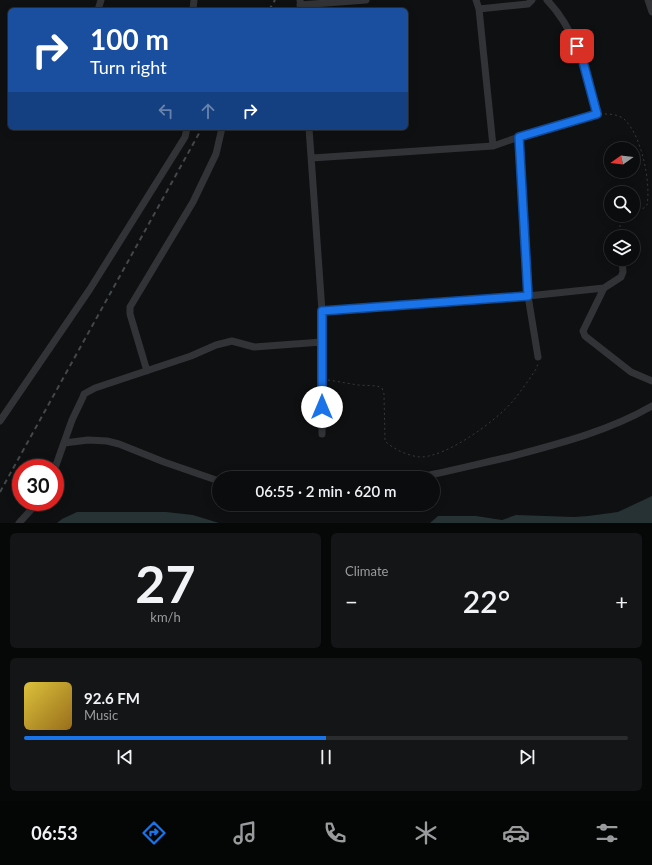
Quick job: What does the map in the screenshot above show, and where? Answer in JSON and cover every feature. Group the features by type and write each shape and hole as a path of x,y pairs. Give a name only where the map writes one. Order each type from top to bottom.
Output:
{"street":[{"path":"300,5 366,0"},
{"path":"476,0 479,9 493,146"},
{"path":"479,9 528,4 532,0"},
{"path":"312,158 493,146 597,114 582,58 577,46 568,28 547,0"},
{"path":"648,0 652,12"},
{"path":"0,421 90,289 185,137 187,130"},
{"path":"147,371 130,314 130,307 193,202 216,154 222,130"},
{"path":"310,130 322,311 322,434"},
{"path":"519,137 528,296 538,357"},
{"path":"322,311 528,296 604,288 621,277 623,272 623,266"},
{"path":"604,288 583,331 584,336 631,372 652,381"},
{"path":"58,459 72,420 84,394 112,381 192,356 216,345 232,341 254,347 322,342"},
{"path":"440,473 538,450 629,418 652,406"},
{"path":"64,443 88,440 107,441 119,444 212,479"},
{"path":"19,523 30,511"}],"path":[{"path":"597,114 617,115 624,120 636,135 648,183 647,205 640,209"},
{"path":"322,379 358,385 377,386 382,388 384,394 385,441 389,445 412,456 422,457 440,452 456,444 482,428 503,411 513,401 536,369 538,357"}],"shaded area":[{"path":"652,496 652,523 430,523 438,516 476,516 502,520 516,515 588,516 618,512"},
{"path":"77,512 166,512 193,515 219,523 57,523"}],"railway":[{"path":"270,8 275,0"},
{"path":"0,492 201,130"}],"route":[{"path":"322,407 322,311 528,296 519,137 597,114 582,58 577,46"}]}
